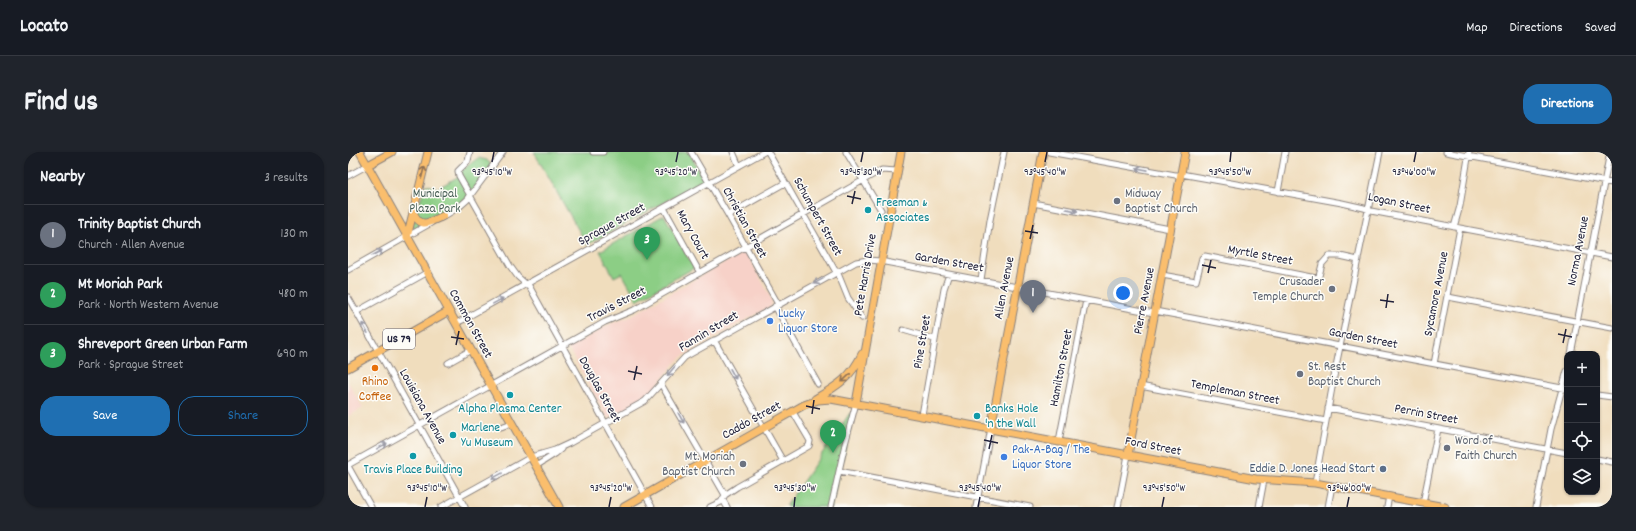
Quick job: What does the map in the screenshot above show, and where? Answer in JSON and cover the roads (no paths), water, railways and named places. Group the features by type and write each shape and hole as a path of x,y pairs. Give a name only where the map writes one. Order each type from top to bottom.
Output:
{"main road":[{"name":"Common Street","path":"360,152 559,507"},
{"path":"368,165 392,152"},
{"path":"407,237 428,152"},
{"name":"Pete Harris Drive","path":"856,403 880,261 901,152"},
{"name":"Allen Avenue","path":"991,428 1043,152"},
{"name":"Pierre Avenue","path":"1128,455 1185,152"},
{"path":"413,212 417,221 426,224 443,216"},
{"name":"US 79","path":"348,368 449,310"},
{"path":"804,405 838,386 848,377 857,365 866,345"},
{"name":"Caddo Street","path":"624,507 804,405 826,399 856,403"},
{"name":"Ford Street","path":"856,403 1264,480 1314,483 1446,507"}],"street":[{"name":"Douglas Street","path":"470,152 468,161 458,171 459,176 510,266 518,277 528,285 652,507"},
{"path":"348,270 460,207 503,152"},
{"path":"593,152 603,152"},
{"name":"Christian Street","path":"691,152 746,247 818,384"},
{"path":"733,152 739,166"},
{"name":"Sprague Street","path":"456,323 528,285 764,152"},
{"name":"Schumpert Street","path":"768,152 836,272 848,298 862,318"},
{"path":"846,152 881,210"},
{"path":"981,280 990,220 1004,152"},
{"name":"Logan Street","path":"1043,152 1350,205 1457,228 1612,257"},
{"path":"1278,192 1286,152"},
{"path":"1314,483 1380,152"},
{"path":"1446,152 1469,154 1612,183"},
{"name":"Norma Avenue","path":"1572,351 1610,152"},
{"name":"Sycamore Avenue","path":"1434,364 1448,297 1460,206 1469,154"},
{"path":"348,176 368,165"},
{"name":"Travis Street","path":"348,466 605,322 635,310 882,170 897,172"},
{"path":"728,215 785,183"},
{"path":"1033,203 1170,229"},
{"name":"Mary Court","path":"664,208 700,273"},
{"name":"Myrtle Street","path":"1162,275 1196,281 1202,258 1205,256 1316,278 1320,276 1322,264 1329,256 1340,256 1358,260"},
{"name":"Fannin Street","path":"536,466 563,447 645,401 685,357 836,272 861,260 880,261"},
{"name":"Garden Street","path":"880,261 1564,388"},
{"path":"356,312 428,272"},
{"name":"Pine Street","path":"922,415 934,339 944,289 949,274"},
{"name":"Louisiana Avenue","path":"348,297 465,507"},
{"path":"1448,297 1612,328"},
{"name":"Hamilton Street","path":"1059,441 1086,300"},
{"path":"903,330 934,339"},
{"path":"714,340 783,461"},
{"path":"448,363 471,350"},
{"path":"661,384 705,461 724,497 727,507"},
{"name":"Templeman Street","path":"1140,386 1326,421"},
{"path":"1536,507 1554,418 1564,391"},
{"path":"1600,395 1612,397"},
{"path":"831,507 856,403"},
{"name":"Perrin Street","path":"1328,408 1564,452"},
{"path":"710,507 724,497 808,447 810,444 793,412"},
{"path":"501,427 512,423"},
{"path":"976,507 991,428"},
{"path":"1423,503 1438,429"},
{"name":"Fannin Street","path":"441,507 531,457 563,447"},
{"path":"1118,507 1128,455"},
{"path":"1600,460 1612,462"},
{"path":"348,466 371,507"},
{"path":"839,471 1030,507"},
{"path":"1259,507 1264,480"},
{"path":"1328,507 1332,486"},
{"path":"1387,507 1389,496"}],"place":[{"name":"Midway Baptist Church","path":"1117,201"},
{"name":"Freeman & Associates","path":"868,210"},
{"name":"Shreveport Green Urban Farm","path":"647,260"},
{"name":"Crusader Temple Church","path":"1332,289"},
{"name":"Trinity Baptist Church","path":"1033,313"},
{"name":"Lucky Liquor Store","path":"770,321"},
{"name":"Rhino Coffee","path":"375,368"},
{"name":"St. Rest Baptist Church","path":"1300,374"},
{"name":"Alpha Plasma Center","path":"510,395"},
{"name":"Banks Hole 'n the Wall","path":"977,416"},
{"name":"Marlene Yu Museum","path":"453,435"},
{"name":"Word of Faith Church","path":"1447,448"},
{"name":"Mt Moriah Park","path":"833,453"},
{"name":"Travis Place Building","path":"413,456"},
{"name":"Pak-A-Bag / The Liquor Store","path":"1004,457"},
{"name":"Mt. Moriah Baptist Church","path":"743,464"},
{"name":"Eddie D. Jones Head Start","path":"1383,469"}],"park label":[{"name":"Municipal Plaza Park","path":"435,202"}]}
